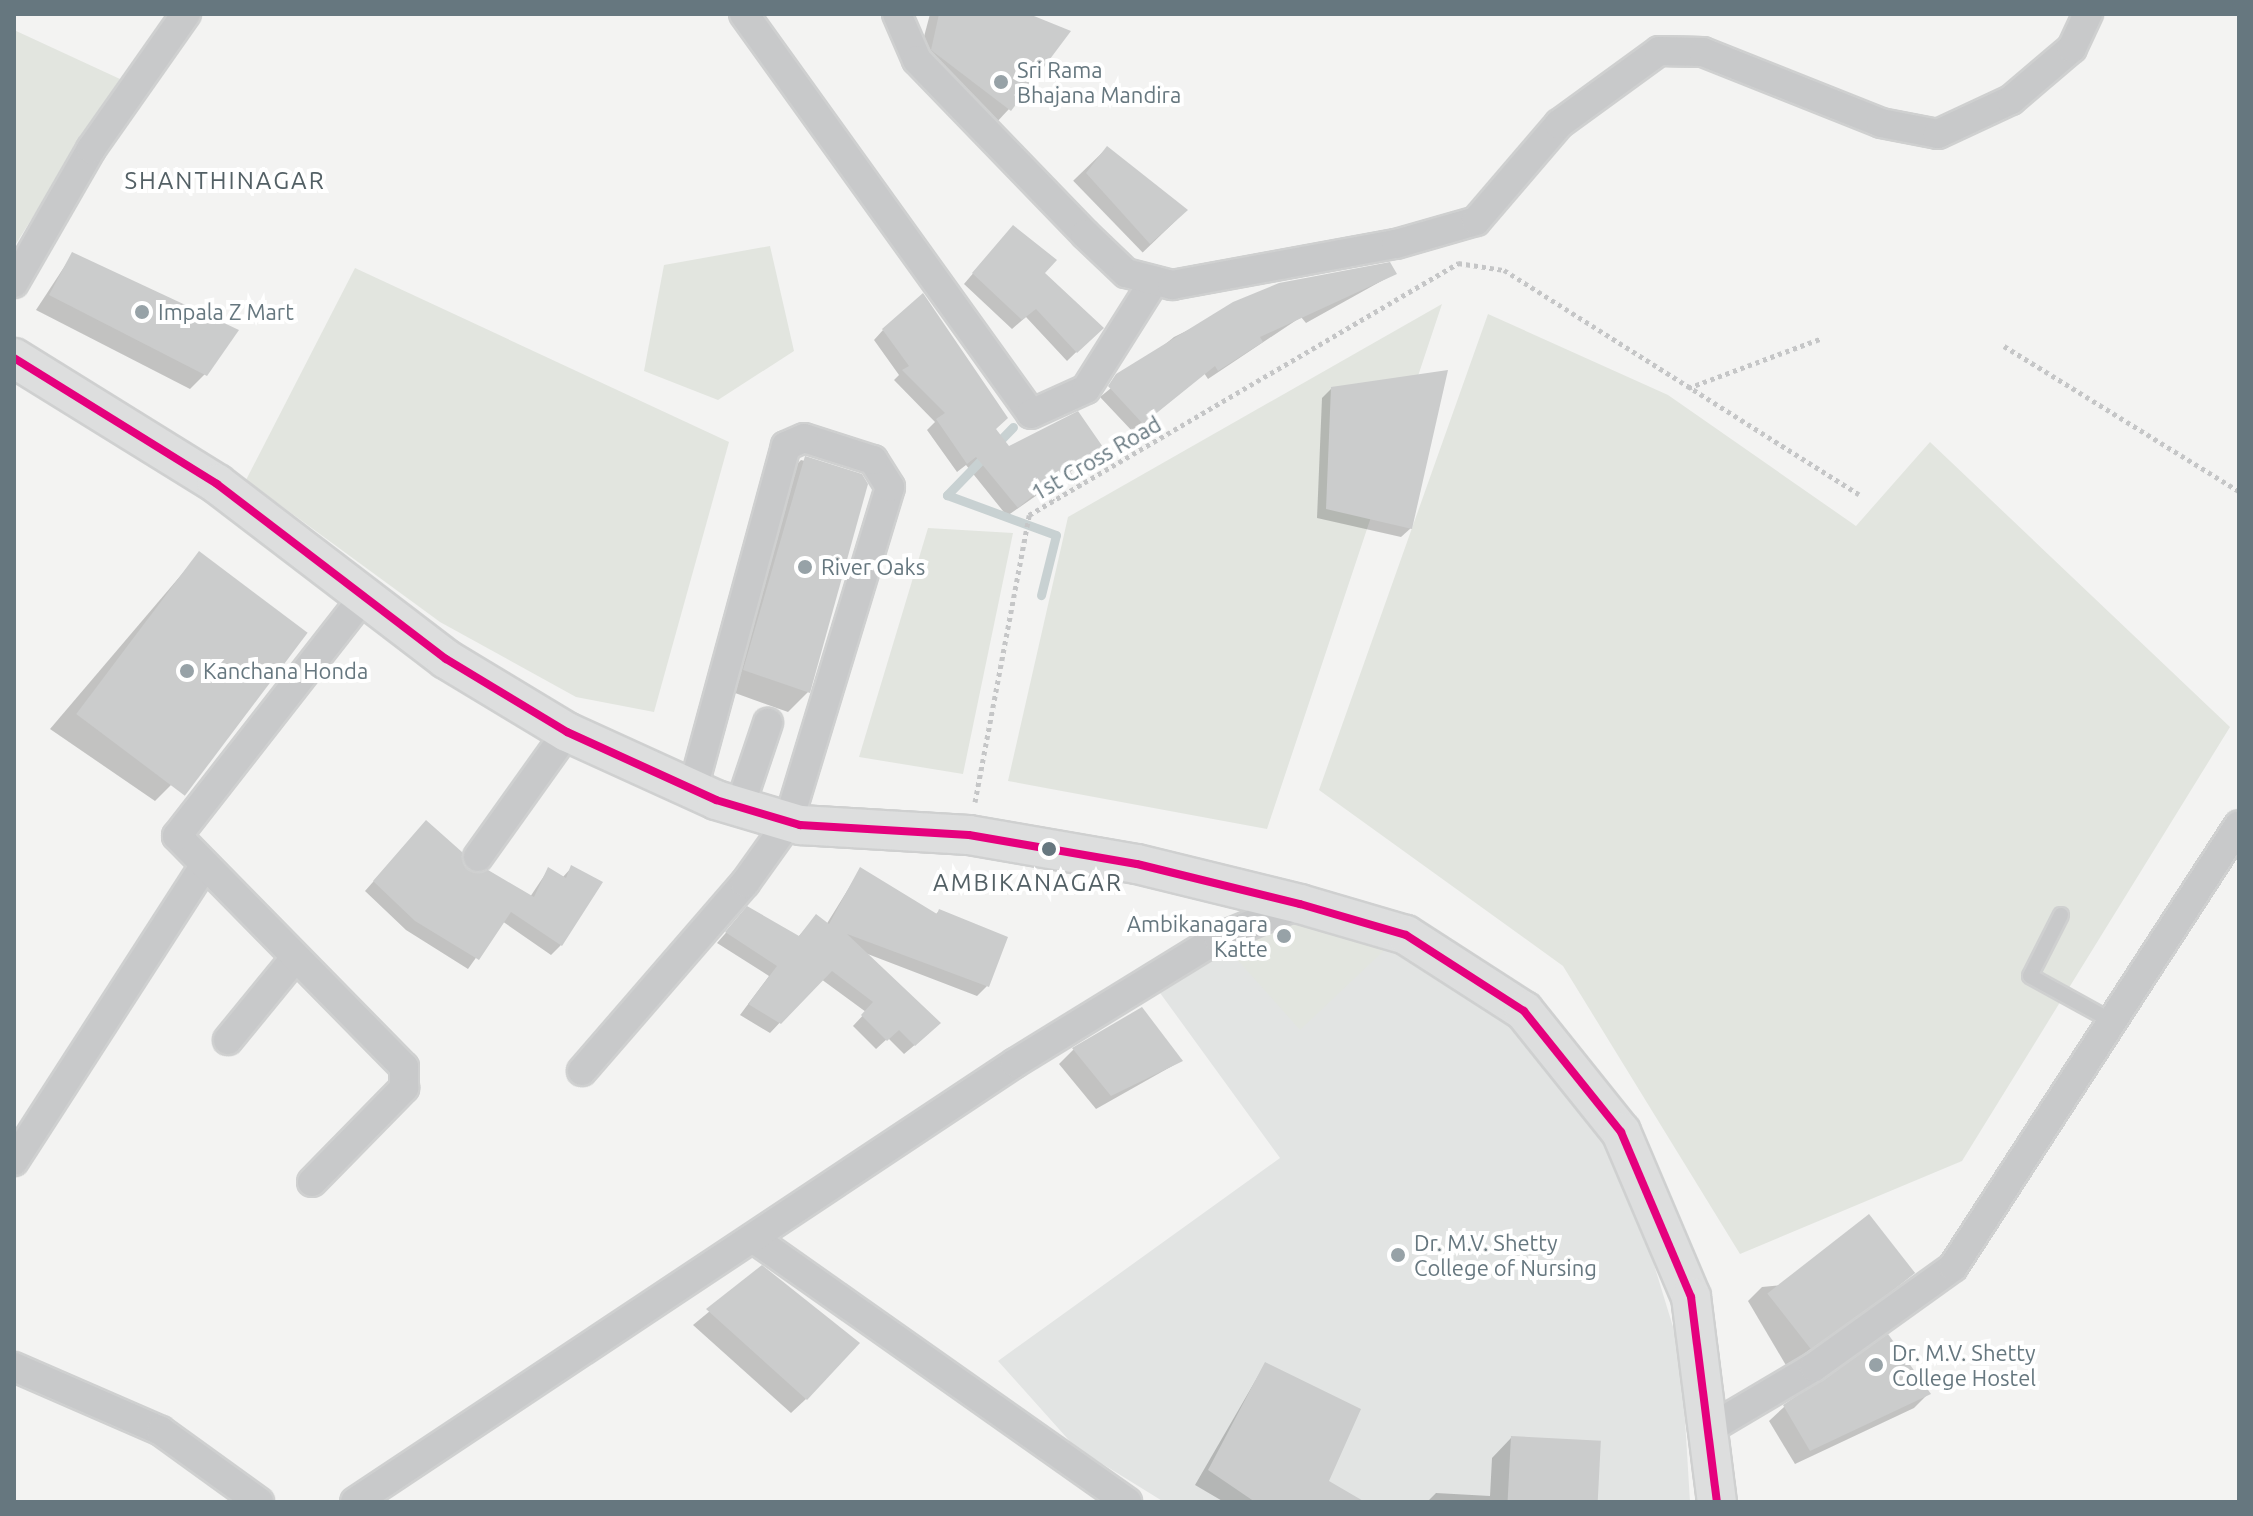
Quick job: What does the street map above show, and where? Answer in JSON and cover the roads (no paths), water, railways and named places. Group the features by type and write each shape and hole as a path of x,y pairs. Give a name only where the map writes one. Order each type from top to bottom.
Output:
{"main road":[{"path":"14,358 217,484 446,659 567,732 739,809 788,823 969,835 1137,864 1300,904 1406,935 1524,1011 1621,1132 1691,1297 1717,1502"}],"street":[{"path":"14,283 91,149 186,14"},
{"path":"744,14 1031,414 1086,389 1154,281"},
{"path":"897,14 917,60 1126,273 1172,285 1351,253 1476,221 1559,124 1659,51 1703,52 1881,123 1938,134 2011,100 2072,48 2088,14"},
{"path":"582,1071 745,883 788,823 890,487 873,460 804,438 786,446 693,789"},
{"path":"312,1182 407,1077 396,1056 181,846 178,827 364,597"},
{"path":"739,809 768,723"},
{"path":"478,857 567,732"},
{"path":"1709,1429 1814,1367 1953,1267 2239,825"},
{"path":"14,1161 203,868"},
{"path":"355,1502 753,1238 1218,938 1300,904"},
{"path":"228,1040 295,958"},
{"path":"753,1238 1127,1502"},
{"path":"14,1367 161,1431 259,1502"}],"lane":[{"path":"2061,915 2030,976 2112,1021"}],"waterway":[{"path":"1013,427 947,495 1056,535 1041,595"}],"place":[{"name":"Sri Rama Bhajana Mandira","path":"1001,82"},
{"name":"Impala Z Mart","path":"142,312"},
{"name":"River Oaks","path":"805,567"},
{"name":"Kanchana Honda","path":"187,671"},
{"name":"Ambikanagara Katte","path":"1284,936"},
{"name":"Dr. M.V. Shetty College of Nursing","path":"1398,1255"},
{"name":"Dr. M.V. Shetty College Hostel","path":"1876,1365"}],"district":[{"name":"SHANTHINAGAR","path":"225,181"},
{"name":"AMBIKANAGAR","path":"1028,883"}]}
